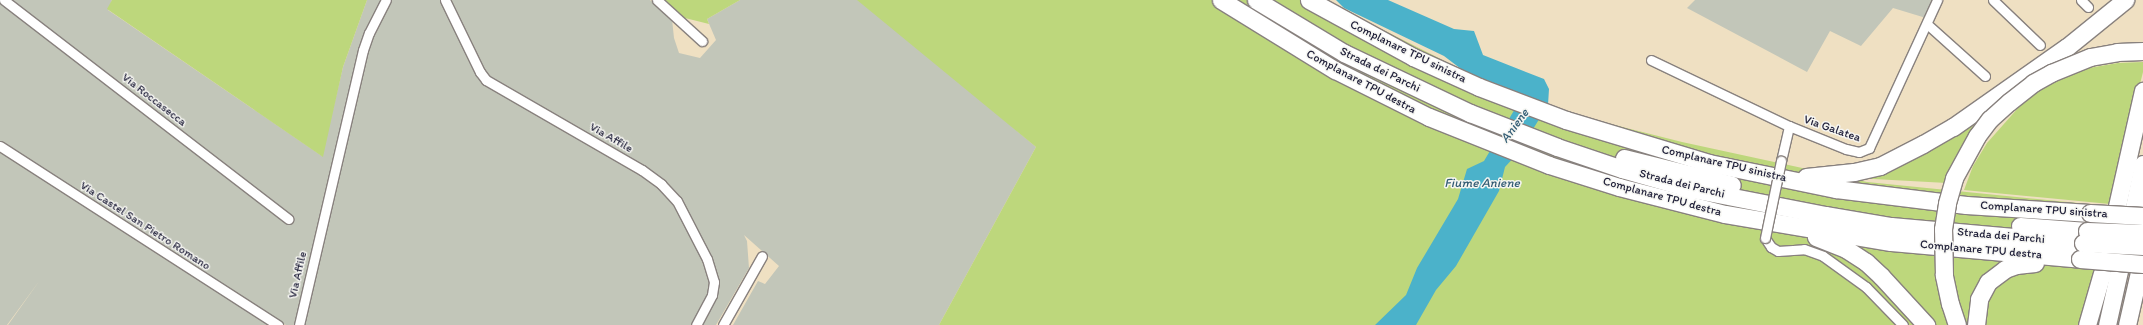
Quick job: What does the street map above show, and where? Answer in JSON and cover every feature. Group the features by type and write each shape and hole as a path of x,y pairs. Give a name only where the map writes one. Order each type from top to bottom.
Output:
{"highway":[{"name":"Complanare TPU destra","path":"1221,0 1283,40 1365,86 1429,117 1549,165 1619,187 1725,214 1891,242 2080,247 2141,268"},
{"name":"Strada dei Parchi","path":"1256,0 1289,15 1344,53 1470,113 1558,141 1702,179 1837,206 1900,215 2080,247 2143,246"},
{"name":"Strada dei Parchi","path":"1276,0 1289,15"},
{"name":"Complanare TPU sinistra","path":"1309,0 1413,57 1479,87 1566,120 1709,163 1836,189 1966,205 2090,213 2138,211"},
{"path":"1785,178 1854,172 1880,166 1900,157 1953,127 1998,96 2067,47 2125,0"},
{"path":"1957,325 1950,304 1944,275 1942,245 1943,223 1954,178 1977,136 1990,119 2008,102 2033,83 2051,73 2095,56 2143,50"},
{"path":"2117,206 2143,91"},
{"path":"2138,211 2143,164"},
{"path":"1725,214 1753,224 1822,239 1846,249 1877,272 1926,325"},
{"name":"Strada dei Parchi","path":"2080,247 2143,233"},
{"path":"1976,325 1978,299 1988,282 2005,268 2031,262 2055,263 2080,247"},
{"path":"2127,325 2141,268"},
{"path":"2107,325 2119,272"},
{"path":"2088,325 2102,273"}],"street":[{"name":"Via Roccasecca","path":"4,0 288,219"},
{"name":"Via Affile","path":"299,325 363,50 386,0"},
{"name":"Via Affile","path":"446,0 480,72 486,80 642,170 661,184 677,201 707,259 714,282 712,295 696,325"},
{"path":"657,0 702,41"},
{"name":"Via Galatea","path":"1903,325 1866,287 1823,256 1804,249 1778,251 1771,247 1765,238 1780,161 1789,126 1846,149 1860,152 1869,148 1887,106 1928,24 1937,0"},
{"path":"1992,0 2040,45"},
{"path":"2081,0 2088,7"},
{"path":"1928,24 1985,76"},
{"path":"1651,60 1789,126"},
{"name":"Via Castel San Pietro Romano","path":"0,146 278,325"},
{"path":"723,325 762,256"}],"shaded area":[{"path":"112,0 108,10 322,156 343,67 367,0 650,0 672,19 674,38 679,53 700,58 716,40 707,19 740,0 862,0 1036,147 939,325 733,325 758,281 765,284 779,266 744,235 747,241 749,268 716,325 286,325 0,142 0,1"},
{"path":"1695,0 1934,0 1926,18 1893,8 1861,46 1830,31 1807,72 1687,8"},
{"path":"0,152 272,325 8,325 40,280 7,325 0,325"}],"green space":[{"path":"112,0 367,0 343,67 323,157 107,9"},
{"path":"664,0 740,0 707,19 709,24 685,18"},
{"path":"857,0 1324,0 1504,91 1567,113 1682,142 1867,182 2108,206 2084,325 939,325 1036,147"},
{"path":"2143,62 2143,72 2110,204 1964,190 1973,166 1987,143 2027,98 2037,91 2083,69 2118,63"},
{"path":"1998,104 1947,183 1855,178 1935,147 1964,130"}],"water":[{"name":"Fiume Aniene","path":"1336,0 1388,0 1454,29 1474,31 1483,55 1544,79 1549,89 1548,105 1518,153 1505,167 1499,191 1456,266 1436,290 1416,325 1375,325 1406,295 1417,268 1458,199 1467,169 1484,161 1519,102 1469,75 1444,56 1344,8"}],"water label":[{"name":"Aniene","path":"1515,126"}]}
